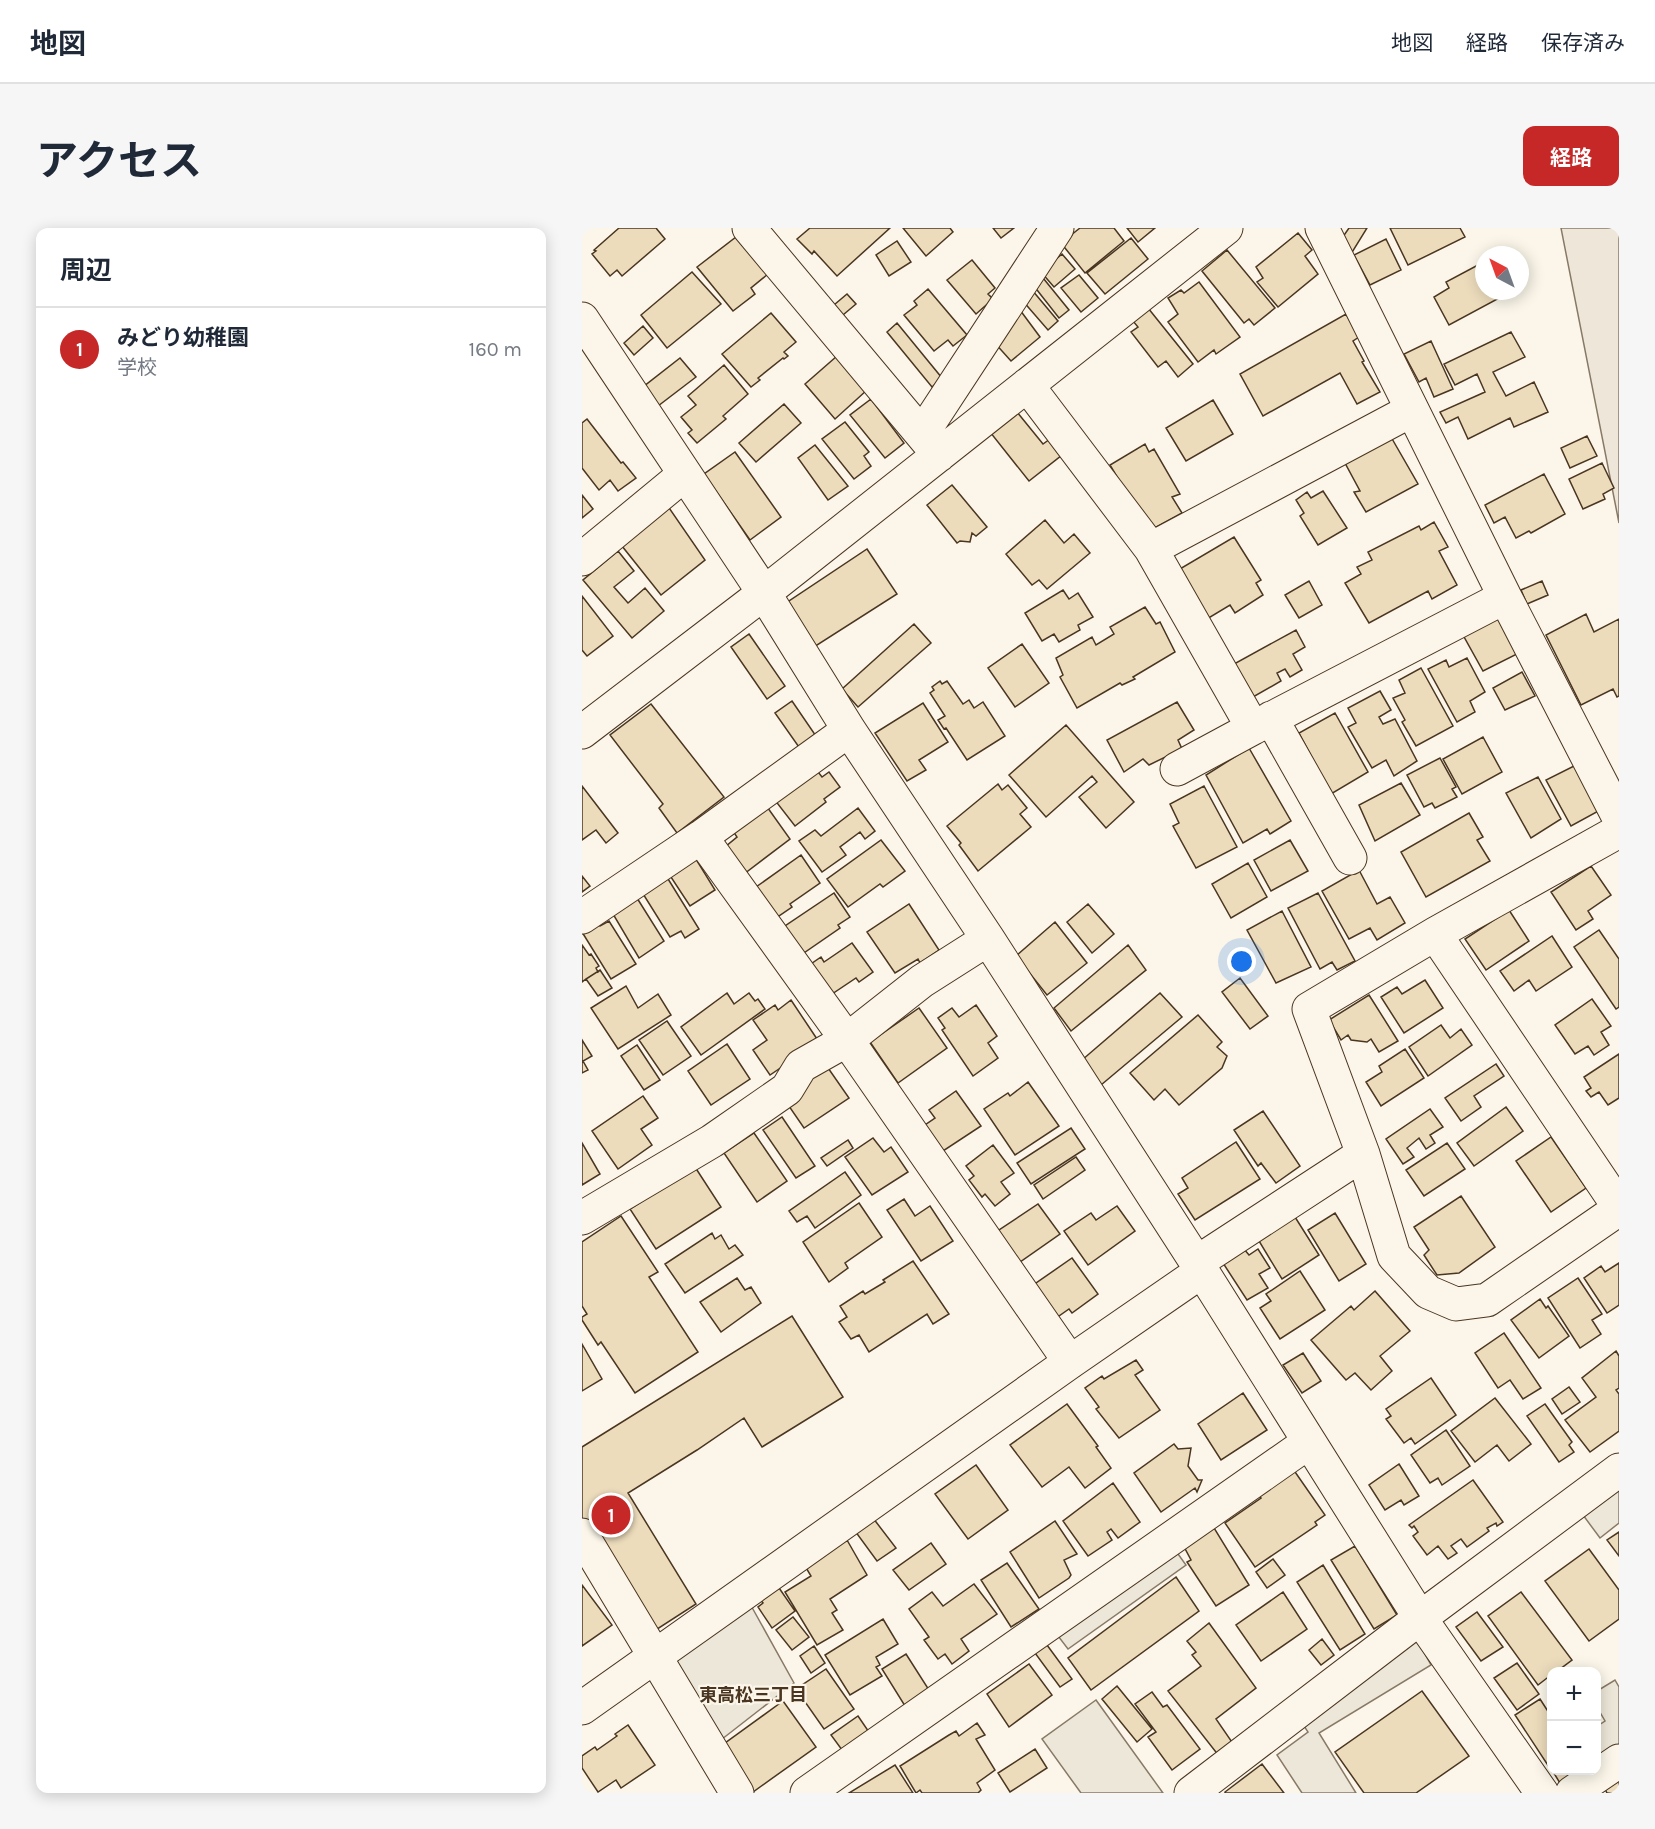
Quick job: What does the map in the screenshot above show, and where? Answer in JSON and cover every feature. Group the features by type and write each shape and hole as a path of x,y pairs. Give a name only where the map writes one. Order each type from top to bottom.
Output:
{"street":[{"path":"749,228 931,445"},
{"path":"931,445 1057,228"},
{"path":"582,732 764,593 931,445 1027,385 1226,228"},
{"path":"1322,228 1505,597 1619,818"},
{"path":"582,319 764,593 849,730 988,939 1199,1267 1420,1618 1542,1793"},
{"path":"1027,385 1151,549 1350,858"},
{"path":"1151,549 1412,410"},
{"path":"582,559 685,474"},
{"path":"1177,769 1505,597"},
{"path":"582,917 701,837 849,730"},
{"path":"1435,934 1619,1208 1487,1300 1456,1304 1428,1292 1394,1256 1363,1154 1309,1009 1435,934 1619,831"},
{"path":"701,837 847,1040 1070,1362"},
{"path":"582,1218 712,1141 787,1089 801,1066 847,1040 922,981 988,939"},
{"path":"582,1708 1070,1362 1199,1267 1363,1154"},
{"path":"807,1793 1309,1442"},
{"path":"1191,1793 1619,1470"},
{"path":"582,1535 737,1793"},
{"path":"1572,1793 1619,1761"}],"shaded area":[{"path":"1561,228 1619,228 1619,523"},
{"path":"1619,1489 1619,1523 1600,1538 1583,1515"},
{"path":"1173,1547 1186,1565 1068,1649 1055,1632"},
{"path":"749,1602 794,1683 717,1743 668,1660"},
{"path":"1416,1638 1431,1665 1319,1733 1356,1793 1302,1793 1277,1755 1308,1732 1304,1726"},
{"path":"1615,1680 1619,1687 1619,1748 1601,1757 1601,1724 1605,1721 1601,1714 1601,1689"},
{"path":"1096,1700 1163,1793 1081,1793 1042,1739"}],"building":[{"path":"619,228 656,228 665,239 622,276 617,270 610,276 592,254"},
{"path":"810,228 890,228 837,276 814,251 812,254 797,239"},
{"path":"903,228 950,228 953,232 926,256"},
{"path":"993,228 1014,228 1001,238"},
{"path":"1080,228 1114,228 1124,241 1085,273 1061,243"},
{"path":"1127,228 1155,228 1138,242"},
{"path":"1349,228 1367,228 1351,254 1340,241"},
{"path":"1390,228 1460,228 1465,237 1408,265"},
{"path":"1298,233 1312,250 1305,256 1318,274 1278,307 1257,282 1263,278 1256,267"},
{"path":"736,237 768,274 751,288 755,294 733,311 697,267"},
{"path":"1131,238 1148,259 1105,294 1087,273"},
{"path":"1386,239 1401,270 1370,285 1354,255"},
{"path":"897,241 911,262 889,276 876,255"},
{"path":"1227,250 1275,308 1254,325 1249,319 1244,323 1202,271"},
{"path":"1062,254 1075,269 1054,287 1041,272"},
{"path":"972,260 995,288 988,294 993,299 976,314 947,280"},
{"path":"1475,267 1475,300 1496,300 1449,325 1434,297 1449,288 1446,282"},
{"path":"692,272 721,304 667,348 641,315"},
{"path":"1039,273 1069,310 1059,318 1030,281"},
{"path":"1079,275 1098,298 1081,312 1061,288"},
{"path":"1199,282 1240,337 1216,354 1214,350 1198,362 1168,322 1178,314 1168,298 1181,290 1184,293"},
{"path":"928,289 967,335 953,346 948,340 934,351 904,315 917,305 914,301"},
{"path":"1032,290 1058,321 1048,330 1022,300"},
{"path":"847,294 856,304 837,320 828,310"},
{"path":"1144,303 1193,364 1178,377 1166,361 1158,367 1131,332 1138,327 1128,315"},
{"path":"1020,310 1040,337 1011,361 993,341"},
{"path":"771,313 796,342 784,352 788,356 758,378 760,380 751,387 722,354"},
{"path":"1346,314 1359,337 1353,341 1364,361 1362,362 1380,392 1357,404 1340,373 1263,416 1240,374"},
{"path":"897,323 942,378 932,387 887,332"},
{"path":"643,326 653,338 634,355 624,343"},
{"path":"1511,332 1525,357 1493,372 1506,396 1534,382 1548,412 1514,427 1510,418 1468,439 1458,417 1446,423 1440,412 1485,392 1477,374 1455,385 1444,364"},
{"path":"1431,341 1453,389 1434,397 1426,378 1419,382 1404,354"},
{"path":"837,356 867,390 835,419 805,384"},
{"path":"680,358 696,377 658,406 643,387"},
{"path":"724,365 748,394 723,416 726,419 697,443 688,433 692,430 681,417 696,405 688,396"},
{"path":"871,399 904,443 885,458 850,415"},
{"path":"1213,400 1233,434 1186,461 1166,428"},
{"path":"784,404 801,423 756,462 739,443"},
{"path":"1017,412 1043,444 1050,439 1062,455 1029,481 990,432"},
{"path":"587,419 621,463 623,462 636,478 618,491 610,480 599,490 582,468 582,423"},
{"path":"845,422 869,452 864,456 871,466 854,479 822,439"},
{"path":"1587,436 1597,456 1570,468 1561,448"},
{"path":"1391,437 1418,484 1366,512 1354,492 1360,491 1345,463"},
{"path":"1145,444 1149,452 1154,449 1180,494 1172,497 1182,513 1149,531 1110,465"},
{"path":"815,445 848,486 828,500 798,458"},
{"path":"735,452 781,517 750,540 704,474"},
{"path":"1602,463 1614,488 1603,494 1605,499 1583,509 1569,479"},
{"path":"1544,474 1565,514 1531,533 1529,531 1516,538 1505,517 1494,523 1485,505"},
{"path":"952,485 987,527 976,536 972,533 970,542 957,543 927,505"},
{"path":"1323,491 1347,528 1318,545 1300,516 1304,513 1296,500 1307,492 1311,498"},
{"path":"582,495 593,509 582,518"},
{"path":"665,502 705,560 661,595 618,541"},
{"path":"1045,520 1064,543 1074,534 1090,553 1047,589 1039,580 1032,585 1006,554"},
{"path":"1434,522 1448,547 1439,551 1457,585 1432,599 1428,591 1369,623 1345,583 1361,574 1357,567 1372,560 1368,552 1419,526 1421,530"},
{"path":"1234,537 1261,580 1256,583 1263,595 1235,613 1230,605 1202,622 1173,573"},
{"path":"867,549 897,594 814,647 786,603"},
{"path":"618,551 634,571 614,587 628,603 645,588 664,611 632,638 583,580"},
{"path":"1309,581 1322,605 1299,618 1285,595"},
{"path":"1542,581 1548,595 1527,604 1521,590"},
{"path":"1063,590 1069,599 1078,593 1093,617 1078,625 1080,630 1059,642 1054,634 1042,641 1025,613"},
{"path":"582,596 613,636 587,656 582,650"},
{"path":"1145,607 1156,624 1160,622 1175,652 1133,677 1135,679 1122,685 1120,683 1077,708 1060,677 1063,675 1056,658 1092,637 1096,645 1114,634 1110,627"},
{"path":"1586,614 1594,632 1619,619 1619,696 1617,697 1613,689 1581,705 1546,635"},
{"path":"1494,617 1506,622 1521,652 1483,671 1463,635"},
{"path":"914,624 931,643 858,707 842,689"},
{"path":"1296,630 1305,647 1293,654 1302,670 1290,677 1285,669 1277,673 1281,681 1253,697 1234,664"},
{"path":"749,634 785,686 767,699 731,647"},
{"path":"1022,644 1049,683 1015,707 988,668"},
{"path":"1467,658 1485,692 1470,701 1475,712 1457,722 1428,669 1446,660 1449,667"},
{"path":"1421,668 1453,726 1416,746 1402,722 1405,720 1393,698 1405,693 1399,680"},
{"path":"1522,672 1535,696 1505,710 1493,688"},
{"path":"940,681 942,684 947,681 963,704 969,700 974,708 983,702 1005,736 967,760 938,720 945,716 930,693 934,690 932,687"},
{"path":"1380,691 1391,710 1379,717 1383,724 1395,719 1417,761 1394,776 1386,760 1372,768 1348,727 1356,723 1348,708"},
{"path":"792,701 818,739 801,750 775,713"},
{"path":"1177,702 1194,730 1178,740 1182,749 1149,765 1143,759 1124,772 1107,740"},
{"path":"923,703 948,742 919,760 926,770 907,781 875,733"},
{"path":"651,704 724,797 677,833 659,808 663,804 610,735"},
{"path":"1335,713 1368,772 1331,794 1299,733"},
{"path":"1066,725 1134,802 1106,828 1079,797 1097,782 1092,776 1046,817 1009,775"},
{"path":"1483,737 1502,772 1462,794 1443,759"},
{"path":"1249,748 1291,821 1270,834 1267,829 1243,843 1206,775"},
{"path":"1440,758 1456,787 1452,789 1457,797 1435,808 1432,803 1424,807 1407,775"},
{"path":"1578,764 1604,808 1571,826 1546,780"},
{"path":"815,768 822,777 829,772 840,787 824,799 826,802 795,826 774,799"},
{"path":"1538,777 1561,819 1531,838 1506,793"},
{"path":"1401,783 1420,815 1375,841 1359,805"},
{"path":"998,784 1002,790 1008,785 1027,808 1020,814 1031,827 978,871 959,845 961,843 947,826"},
{"path":"582,786 618,833 606,843 596,830 582,840"},
{"path":"1204,786 1237,847 1196,868 1173,826 1179,823 1170,804"},
{"path":"765,804 790,839 744,874 725,847 737,837 731,828"},
{"path":"858,808 875,831 865,839 860,832 840,847 846,855 822,872 799,841 815,830 821,836"},
{"path":"1469,813 1483,837 1477,840 1490,861 1426,897 1401,852"},
{"path":"881,840 905,871 883,887 880,884 848,907 827,879"},
{"path":"1290,840 1308,871 1271,891 1254,860"},
{"path":"691,851 715,890 690,906 665,868"},
{"path":"801,855 820,883 790,904 792,907 770,922 756,887"},
{"path":"1248,863 1267,897 1231,918 1212,884"},
{"path":"1591,866 1611,895 1588,911 1593,919 1576,930 1551,892"},
{"path":"1359,870 1377,904 1390,897 1405,923 1377,940 1370,928 1349,939 1322,891"},
{"path":"665,874 699,929 685,938 681,931 670,937 640,889"},
{"path":"582,876 590,886 582,892"},
{"path":"834,893 850,917 838,925 840,928 798,957 779,930"},
{"path":"1318,893 1355,961 1337,970 1332,962 1320,969 1288,908"},
{"path":"637,898 664,941 639,958 613,914"},
{"path":"909,904 939,950 920,963 918,959 895,973 867,932"},
{"path":"1088,904 1114,934 1092,953 1067,922"},
{"path":"1509,910 1529,941 1486,970 1465,939"},
{"path":"1282,911 1311,967 1276,983 1247,930"},
{"path":"596,918 600,926 609,921 636,964 611,979 582,932"},
{"path":"1055,922 1087,963 1047,995 1016,956"},
{"path":"1599,930 1619,959 1619,1007 1616,1009 1574,947"},
{"path":"1552,936 1572,967 1536,991 1529,980 1514,991 1500,971"},
{"path":"852,943 873,972 859,982 856,978 829,996 808,966 821,957 824,962"},
{"path":"582,945 599,966 596,968 598,972 600,970 612,988 598,996 586,979 582,982"},
{"path":"1128,945 1146,970 1071,1031 1054,1008"},
{"path":"600,970 612,988 598,996 586,979"},
{"path":"1240,978 1268,1016 1250,1029 1222,992"},
{"path":"1425,980 1443,1008 1404,1033 1381,997 1397,987 1402,994"},
{"path":"626,986 638,1008 658,994 671,1015 618,1049 591,1008"},
{"path":"727,993 734,1004 749,993 755,1001 758,999 765,1009 701,1055 681,1027"},
{"path":"1160,993 1182,1017 1101,1085 1082,1060"},
{"path":"1369,995 1398,1041 1379,1052 1371,1039 1367,1042 1351,1040 1348,1035 1341,1040 1329,1020"},
{"path":"1592,999 1611,1026 1601,1032 1609,1045 1594,1055 1588,1046 1575,1054 1555,1025"},
{"path":"791,1000 817,1039 801,1054 770,1075 753,1050 767,1040 753,1020 775,1005 778,1010"},
{"path":"976,1005 997,1036 988,1043 998,1058 973,1076 942,1030 945,1028 938,1018 952,1008 959,1017"},
{"path":"919,1008 947,1048 898,1083 870,1042"},
{"path":"1198,1015 1222,1042 1217,1047 1227,1056 1222,1068 1179,1105 1165,1089 1154,1100 1130,1073"},
{"path":"667,1021 691,1056 663,1075 639,1040"},
{"path":"1441,1025 1450,1038 1461,1029 1472,1045 1428,1076 1409,1047"},
{"path":"582,1040 592,1056 583,1061 588,1070 582,1073"},
{"path":"727,1044 750,1079 711,1105 688,1071"},
{"path":"637,1045 660,1080 644,1090 621,1056"},
{"path":"1405,1049 1424,1078 1381,1106 1366,1082 1382,1072 1379,1066"},
{"path":"1619,1054 1619,1098 1608,1105 1599,1092 1591,1097 1586,1091 1591,1088 1584,1077"},
{"path":"1496,1064 1504,1076 1474,1096 1481,1107 1461,1121 1445,1098"},
{"path":"826,1065 849,1098 804,1128 782,1096"},
{"path":"1028,1082 1059,1126 1015,1155 984,1109 1008,1093 1010,1096"},
{"path":"956,1091 981,1126 940,1153 922,1127 935,1118 929,1110"},
{"path":"643,1096 658,1118 641,1129 652,1145 618,1169 592,1131"},
{"path":"1506,1107 1523,1131 1474,1166 1457,1143"},
{"path":"1430,1109 1443,1127 1430,1135 1435,1143 1426,1149 1419,1138 1407,1148 1414,1157 1403,1164 1386,1139"},
{"path":"1263,1111 1300,1166 1276,1183 1261,1163 1258,1166 1234,1130"},
{"path":"782,1117 815,1166 796,1178 763,1130"},
{"path":"1071,1128 1085,1149 1031,1184 1017,1163"},
{"path":"754,1133 787,1181 757,1202 724,1153"},
{"path":"1551,1137 1586,1188 1551,1212 1516,1161"},
{"path":"873,1138 884,1152 891,1147 908,1172 872,1195 845,1157"},
{"path":"848,1140 853,1148 827,1166 821,1158"},
{"path":"1236,1142 1260,1179 1195,1220 1178,1194 1188,1188 1182,1178"},
{"path":"582,1143 600,1174 582,1185"},
{"path":"1447,1143 1465,1169 1424,1196 1406,1170"},
{"path":"993,1145 1014,1173 1001,1182 1010,1194 995,1206 985,1194 982,1197 969,1180 974,1176 966,1166"},
{"path":"1076,1157 1085,1170 1043,1199 1034,1185"},
{"path":"695,1167 721,1207 656,1249 630,1209"},
{"path":"845,1172 861,1195 815,1228 807,1216 797,1222 789,1211"},
{"path":"1461,1196 1495,1247 1459,1273 1437,1275 1424,1255 1429,1250 1414,1227"},
{"path":"904,1199 915,1216 930,1206 953,1241 921,1261 887,1210"},
{"path":"859,1203 882,1237 845,1263 848,1268 829,1282 803,1242"},
{"path":"1038,1204 1060,1234 1013,1267 990,1236"},
{"path":"1117,1206 1135,1231 1088,1265 1064,1231 1091,1213 1096,1220"},
{"path":"1335,1213 1366,1264 1339,1281 1308,1230"},
{"path":"621,1216 658,1272 649,1277 698,1352 635,1393 601,1342 598,1345 582,1320 582,1317 587,1314 582,1306 582,1242"},
{"path":"1295,1217 1319,1255 1282,1279 1259,1241"},
{"path":"712,1233 715,1239 721,1235 729,1249 735,1245 743,1255 685,1293 665,1264"},
{"path":"1244,1249 1249,1255 1258,1249 1270,1268 1259,1274 1268,1288 1247,1300 1223,1263"},
{"path":"1072,1258 1098,1294 1072,1313 1069,1309 1049,1323 1026,1290"},
{"path":"913,1261 949,1314 933,1324 927,1314 869,1352 859,1335 851,1339 839,1322 847,1317 840,1306 863,1291 865,1294 885,1282 883,1280"},
{"path":"1619,1263 1619,1305 1607,1313 1584,1278 1601,1266 1605,1272"},
{"path":"1300,1271 1325,1310 1280,1339 1260,1308 1271,1301 1266,1294"},
{"path":"737,1278 745,1290 751,1287 761,1303 721,1332 700,1302"},
{"path":"1578,1278 1602,1314 1592,1320 1601,1334 1580,1348 1548,1298"},
{"path":"1375,1291 1410,1331 1380,1356 1392,1371 1371,1390 1355,1373 1346,1380 1311,1340 1351,1306 1354,1310"},
{"path":"1540,1299 1546,1308 1548,1306 1569,1336 1539,1358 1511,1320"},
{"path":"792,1316 843,1397 762,1447 744,1418 628,1493 696,1604 648,1635 582,1526 582,1447"},
{"path":"1504,1333 1541,1388 1523,1399 1510,1380 1498,1388 1475,1353"},
{"path":"582,1344 602,1379 582,1391"},
{"path":"1616,1351 1619,1356 1619,1388 1616,1390 1619,1394 1619,1431 1590,1452 1565,1420 1596,1397 1582,1378"},
{"path":"1303,1353 1321,1381 1302,1393 1283,1365"},
{"path":"1136,1360 1143,1370 1135,1375 1160,1410 1119,1438 1096,1409 1099,1407 1085,1388 1102,1376 1104,1379"},
{"path":"1431,1378 1456,1415 1415,1444 1411,1438 1404,1443 1386,1419 1391,1416 1386,1409"},
{"path":"1569,1387 1580,1402 1562,1414 1552,1399"},
{"path":"1243,1393 1267,1430 1221,1460 1198,1424"},
{"path":"1495,1398 1531,1444 1509,1461 1497,1445 1475,1462 1451,1431"},
{"path":"1067,1404 1111,1468 1085,1488 1069,1467 1042,1487 1010,1445"},
{"path":"1545,1404 1572,1442 1569,1445 1574,1452 1559,1462 1527,1416"},
{"path":"1446,1430 1470,1466 1442,1485 1438,1478 1430,1483 1411,1455"},
{"path":"1174,1444 1178,1449 1191,1448 1188,1466 1198,1480 1202,1480 1197,1492 1195,1488 1161,1512 1134,1473"},
{"path":"1399,1464 1419,1496 1404,1505 1401,1500 1385,1510 1369,1485"},
{"path":"976,1465 1008,1510 968,1539 935,1494"},
{"path":"1293,1469 1325,1515 1315,1522 1317,1525 1255,1567 1225,1523 1261,1498 1258,1494"},
{"path":"1473,1480 1503,1522 1487,1528 1489,1531 1467,1547 1461,1539 1451,1546 1457,1553 1448,1559 1438,1546 1427,1555 1413,1536 1418,1532 1414,1526 1412,1528 1409,1525"},
{"path":"1113,1483 1140,1522 1118,1538 1111,1529 1107,1532 1112,1540 1088,1556 1063,1521"},
{"path":"873,1518 896,1548 877,1561 855,1531"},
{"path":"1055,1521 1077,1554 1064,1560 1071,1575 1069,1578 1039,1598 1010,1552"},
{"path":"1211,1523 1249,1585 1216,1606 1187,1562 1191,1560 1182,1543"},
{"path":"1619,1532 1619,1556 1607,1540"},
{"path":"847,1540 867,1575 830,1599 837,1610 832,1613 843,1630 817,1645 785,1592 811,1576 805,1566"},
{"path":"931,1543 946,1564 909,1590 893,1570"},
{"path":"1355,1546 1397,1615 1374,1629 1331,1560"},
{"path":"1589,1549 1619,1590 1619,1619 1589,1641 1545,1581"},
{"path":"1273,1559 1285,1575 1267,1588 1256,1572"},
{"path":"1007,1563 1039,1609 1011,1627 981,1580"},
{"path":"1323,1565 1365,1634 1340,1650 1297,1582"},
{"path":"1176,1577 1199,1611 1091,1690 1068,1658"},
{"path":"974,1584 997,1614 961,1639 969,1651 952,1664 945,1654 938,1659 924,1640 929,1637 909,1609 932,1592 943,1606"},
{"path":"582,1585 612,1625 582,1646"},
{"path":"777,1585 795,1611 772,1628 758,1607 763,1603 759,1598"},
{"path":"1283,1592 1307,1629 1261,1661 1236,1625"},
{"path":"1521,1592 1572,1660 1563,1667 1547,1667 1547,1678 1538,1685 1488,1616"},
{"path":"1477,1612 1503,1647 1481,1661 1456,1627"},
{"path":"793,1617 809,1637 792,1650 776,1630"},
{"path":"883,1619 898,1644 876,1657 880,1665 876,1667 882,1676 850,1695 825,1655"},
{"path":"1209,1623 1256,1688 1216,1719 1234,1745 1219,1756 1168,1691 1201,1666 1192,1655 1196,1652 1187,1641"},
{"path":"1322,1639 1334,1655 1321,1665 1309,1650"},
{"path":"1047,1645 1072,1679 1060,1687 1035,1653"},
{"path":"814,1646 825,1663 811,1673 800,1656"},
{"path":"906,1654 929,1690 905,1706 882,1669"},
{"path":"1517,1663 1539,1694 1517,1710 1494,1678"},
{"path":"1029,1664 1052,1695 1009,1727 987,1694"},
{"path":"826,1669 854,1709 824,1729 796,1689"},
{"path":"1117,1686 1152,1729 1137,1742 1102,1699"},
{"path":"1422,1691 1469,1756 1416,1793 1364,1793 1335,1752"},
{"path":"1152,1692 1163,1707 1167,1705 1200,1749 1172,1770 1148,1737 1156,1732 1135,1704"},
{"path":"1540,1699 1547,1710 1547,1764 1515,1715"},
{"path":"783,1701 816,1747 753,1792 721,1746"},
{"path":"858,1716 871,1735 845,1754 831,1735"},
{"path":"977,1723 985,1735 976,1739 995,1770 977,1783 981,1790 978,1793 922,1793 920,1790 916,1793 900,1766 956,1731 959,1736"},
{"path":"628,1725 655,1765 621,1788 616,1780 598,1792 582,1768 582,1756 595,1747 597,1750"},
{"path":"1035,1749 1047,1768 1010,1792 998,1773"},
{"path":"1262,1764 1284,1793 1225,1793 1225,1792"},
{"path":"895,1765 913,1793 849,1793"},
{"path":"1555,1775 1580,1775 1563,1788"},
{"path":"1619,1777 1619,1793 1607,1793 1604,1787"}],"place":[{"name":"みどり幼稚園","path":"611,1515"}],"district":[{"name":"東高松三丁目","path":"753,1695"}]}
